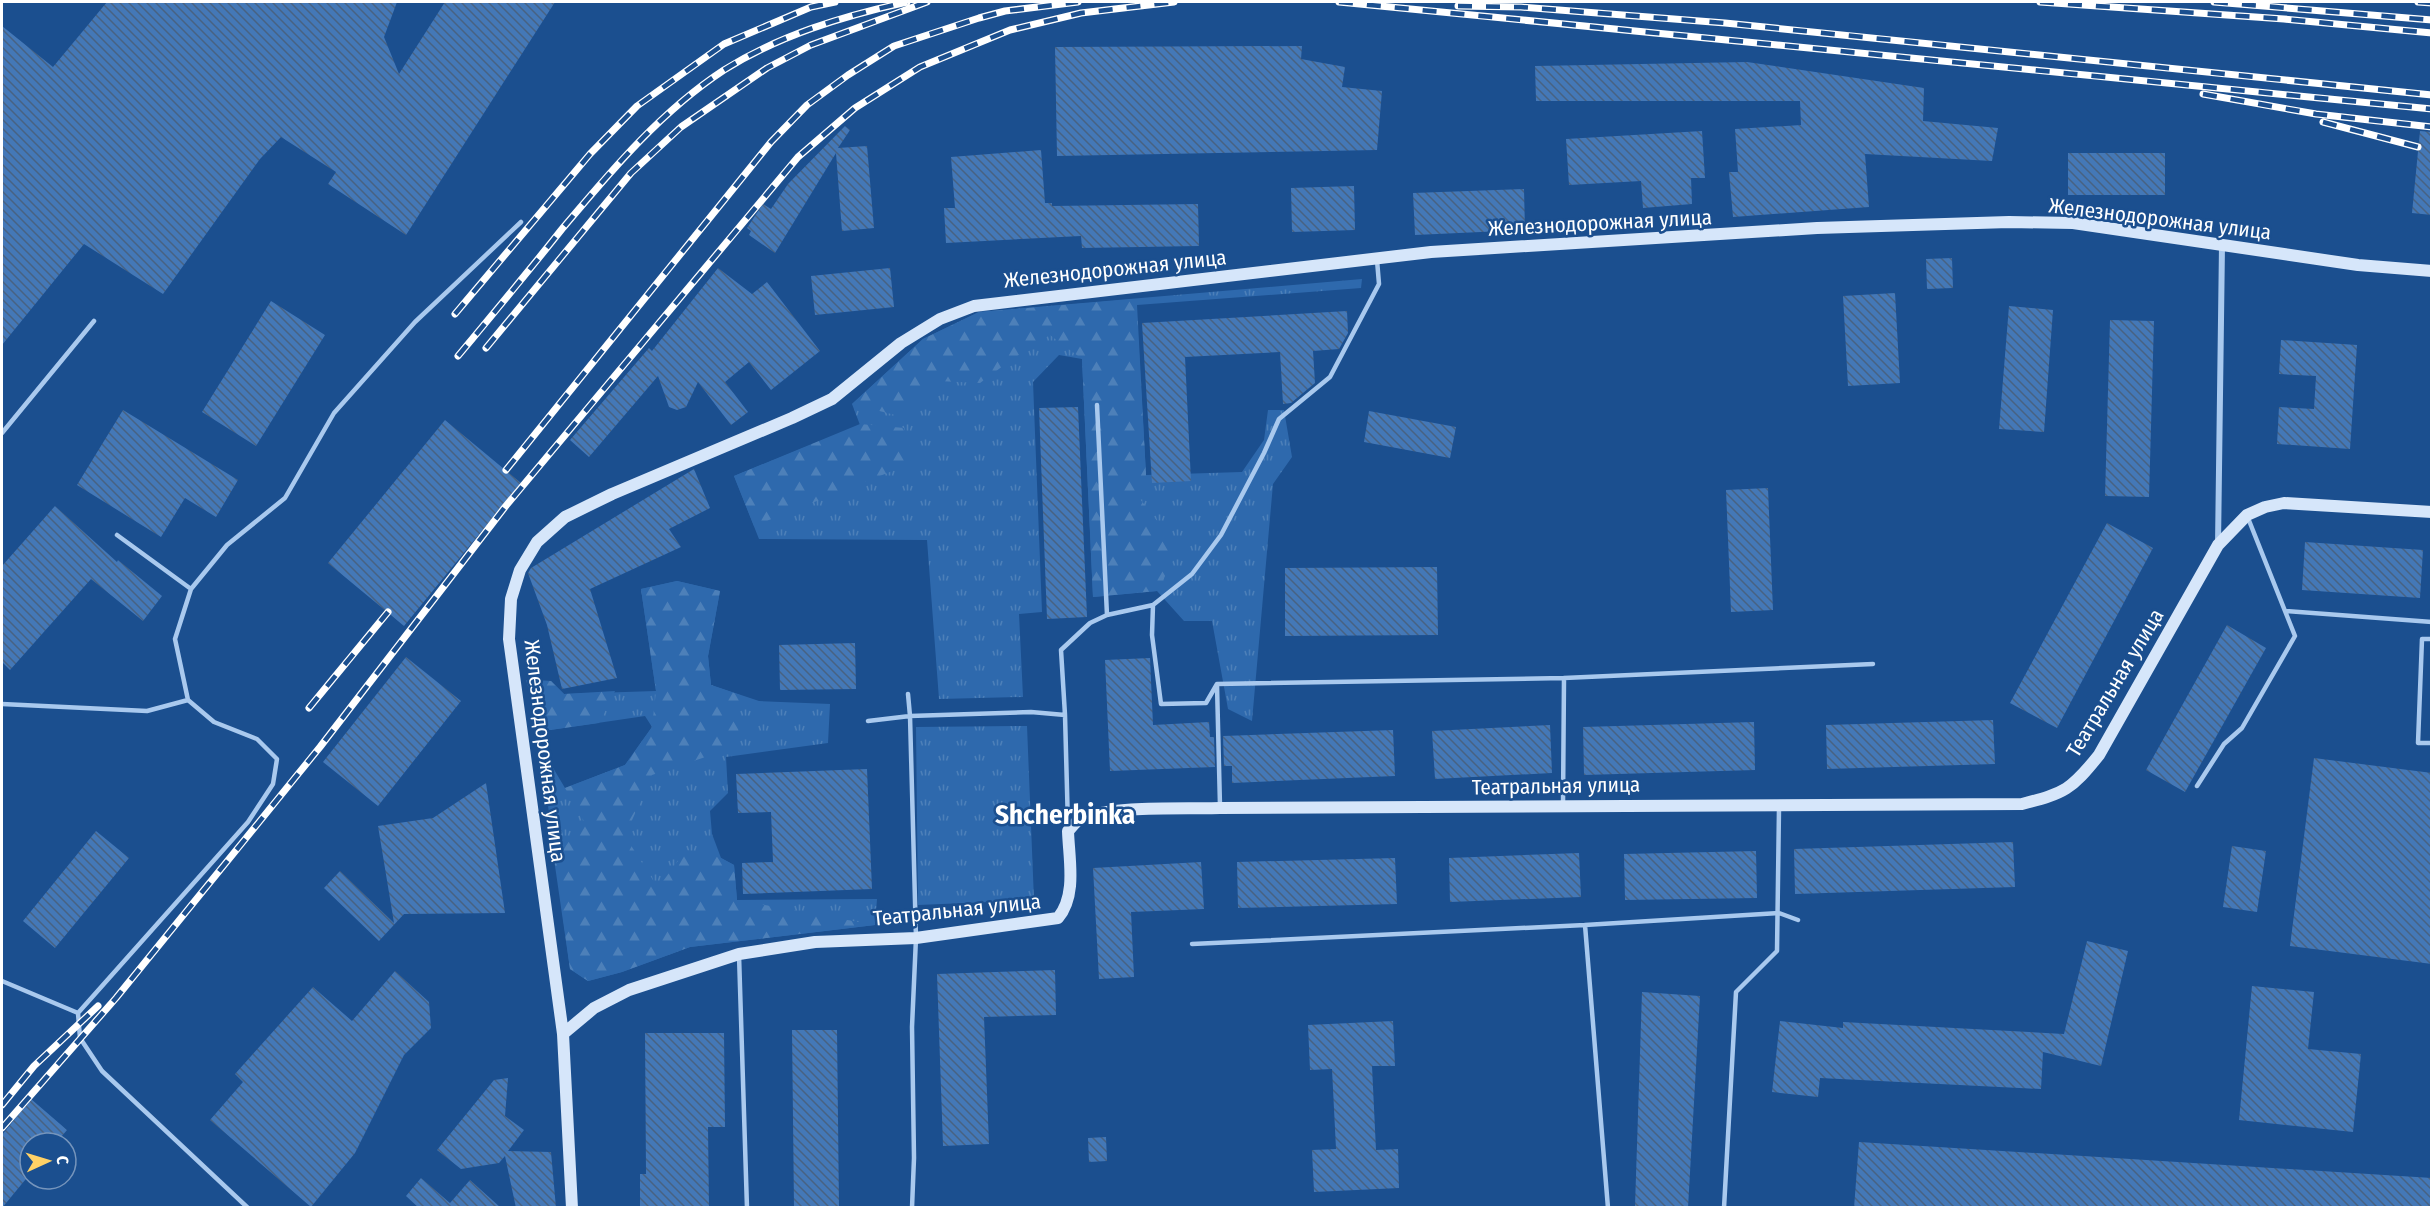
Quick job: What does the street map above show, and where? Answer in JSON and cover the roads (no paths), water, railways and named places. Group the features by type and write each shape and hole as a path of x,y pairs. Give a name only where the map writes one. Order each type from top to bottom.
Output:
{"main road":[{"name":"Железнодорожная улица","path":"572,1208 563,1034 509,639 511,599 520,570 537,542 565,517 832,399 901,343 939,319 974,306 1376,257 1817,228 2009,222 2073,223 2358,265 2432,271"},
{"path":"2218,545 2247,515 2265,507 2284,503 2432,512"},
{"name":"Театральная улица","path":"563,1034 594,1008 629,990 739,954 815,942 916,938 1058,918 1065,909 1070,888 1068,831 1078,820 1092,814 1221,808 1779,803 2022,804 2056,795 2077,783 2099,755 2218,545"}],"street":[{"name":"Театральная улица","path":"2218,545 2222,245"}],"lane":[{"path":"248,1208 102,1071 80,1038 78,1013 248,822 273,784 277,759 257,740 214,722 188,700 175,639 191,589 227,544 285,498 334,413 415,322 521,222"},
{"path":"1068,831 1065,715 1060,650 1090,622 1107,615 1153,605 1192,574 1221,535 1279,419 1330,377 1379,284 1376,257"},
{"path":"2,433 94,321"},
{"path":"1097,405 1107,615"},
{"path":"2197,786 2224,744 2242,728 2295,636 2247,515"},
{"path":"117,535 191,589"},
{"path":"1153,605 1152,635 1161,704 1206,703 1217,684"},
{"path":"2285,611 2432,622"},
{"path":"2432,639 2422,639 2418,742 2432,743"},
{"path":"1217,684 1564,678 1873,664"},
{"path":"1563,805 1564,678"},
{"path":"1217,684 1221,808"},
{"path":"908,694 916,938 912,1027 914,1158 912,1208"},
{"path":"2,704 147,711 188,700"},
{"path":"868,721 910,716 1031,712 1065,715"},
{"path":"1724,1208 1736,992 1777,951 1779,803"},
{"path":"1192,944 1779,913 1798,920"},
{"path":"1585,925 1608,1208"},
{"path":"739,954 747,1208"},
{"path":"2,981 78,1013"}],"railway":[{"path":"455,314 590,154 637,106 724,44 811,7 835,2"},
{"path":"458,356 618,164 679,104 724,70 767,47 836,20 907,2"},
{"path":"486,348 631,173 681,127 767,68 811,45 927,2"},
{"path":"506,470 771,142 807,105 848,75 894,46 1005,11 1078,2"},
{"path":"2,1128 116,998 320,747 505,507 798,157 855,108 920,67 1010,30 1081,13 1174,2"},
{"path":"1339,2 2432,109"},
{"path":"2040,2 2284,19 2432,33"},
{"path":"2214,2 2432,20"},
{"path":"2418,2 2432,3"},
{"path":"1458,6 1521,7 1725,23 2432,95"},
{"path":"2203,94 2316,114 2432,127"},
{"path":"2323,122 2418,147"},
{"path":"309,708 388,612"},
{"path":"2,1105 34,1066 98,1006"}],"district":[{"name":"Shcherbinka","path":"1065,815"}]}
